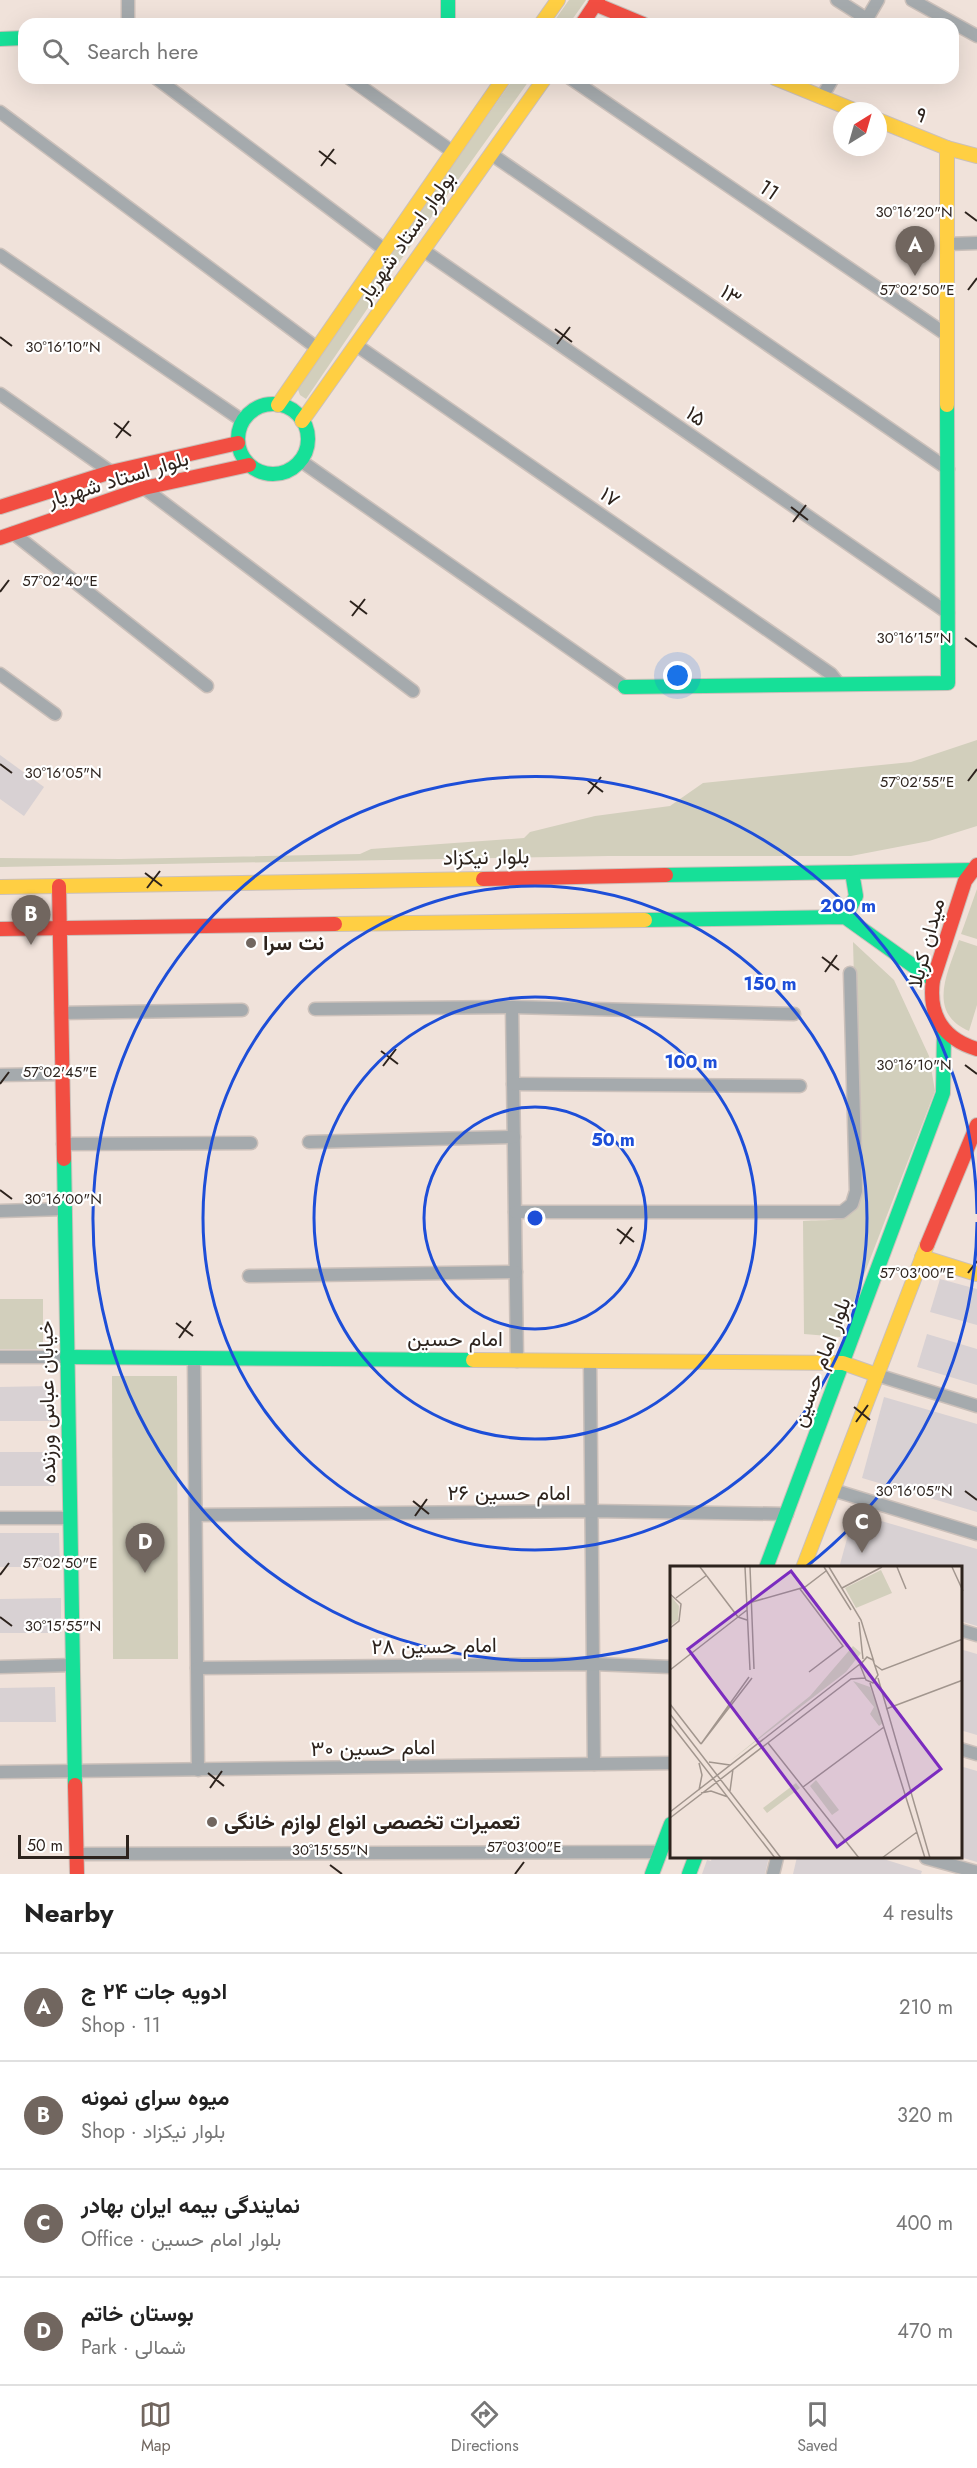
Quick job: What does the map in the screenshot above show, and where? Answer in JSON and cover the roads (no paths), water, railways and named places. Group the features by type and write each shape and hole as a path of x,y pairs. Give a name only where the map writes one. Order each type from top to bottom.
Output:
{"street":[{"path":"128,0 128,18"},
{"path":"448,0 448,18"},
{"path":"545,18 558,0"},
{"path":"837,0 861,18"},
{"path":"868,18 878,0"},
{"path":"912,0 944,18"},
{"path":"586,18 596,2 630,18"},
{"path":"959,26 977,36"},
{"path":"0,39 18,38"},
{"path":"164,84 385,250"},
{"path":"357,84 453,152"},
{"path":"485,84 488,101"},
{"name":"بولوار استاد شهریار","path":"278,405 500,84"},
{"name":"بولوار استاد شهریار","path":"302,421 541,84"},
{"name":"11","path":"579,84 947,335"},
{"path":"790,84 834,102"},
{"path":"822,97 830,84"},
{"path":"0,112 317,348"},
{"name":"۹","path":"887,124 947,148 977,156"},
{"path":"301,460 625,687 948,683 947,148"},
{"name":"۱۳","path":"491,154 948,469"},
{"path":"947,244 977,243"},
{"name":"۱۵","path":"423,250 948,613"},
{"path":"0,255 243,421"},
{"name":"۱۷","path":"356,345 831,674 839,684"},
{"path":"0,394 111,472"},
{"path":"278,405 294,412 302,421 308,442 301,460 292,469 270,474 249,465 238,442 243,421 250,412 260,407 278,405"},
{"name":"بلوار استاد شهریار","path":"0,507 111,472 238,442"},
{"name":"بلوار استاد شهریار","path":"6,536 144,489 249,465"},
{"path":"144,489 413,691"},
{"path":"6,536 207,686"},
{"path":"0,674 55,714"},
{"name":"بلوار نیکزاد","path":"0,887 975,868"},
{"name":"میدان کربلا","path":"944,1032 932,1008 933,980 965,881 975,868"},
{"path":"845,917 853,908 857,896 852,872"},
{"name":"خیابان عباس ورزنده","path":"59,886 77,1874"},
{"path":"0,929 59,930 845,917 933,980"},
{"path":"514,1212 842,1212 852,1204 856,1191 850,973"},
{"path":"315,1009 512,1007 794,1014"},
{"path":"512,1007 517,1361"},
{"path":"61,1013 242,1010"},
{"path":"944,1032 961,1045 977,1049"},
{"name":"بلوار امام حسین","path":"767,1566 943,1093 944,1032"},
{"path":"0,1075 62,1074"},
{"path":"513,1084 800,1086"},
{"path":"804,1566 922,1257 976,1129"},
{"path":"309,1142 514,1137"},
{"path":"63,1144 251,1143"},
{"path":"0,1211 64,1209"},
{"path":"922,1257 977,1274"},
{"path":"249,1276 516,1272"},
{"path":"0,1357 67,1357"},
{"name":"امام حسین","path":"67,1357 843,1363 877,1375"},
{"path":"194,1359 198,1770"},
{"path":"590,1361 594,1764"},
{"path":"877,1375 977,1406"},
{"path":"833,1490 977,1534"},
{"name":"امام حسین ۲۶","path":"196,1515 592,1512 787,1514"},
{"path":"0,1518 70,1518"},
{"path":"962,1631 977,1635"},
{"name":"امام حسین ۲۸","path":"197,1668 593,1664 670,1667"},
{"path":"0,1667 73,1665"},
{"path":"962,1750 977,1754"},
{"name":"امام حسین ۳۰","path":"0,1772 670,1763"},
{"path":"652,1874 670,1827"},
{"path":"77,1854 661,1852"},
{"path":"689,1874 694,1859"},
{"path":"773,1874 777,1859"},
{"path":"933,1859 977,1872"}],"place":[{"name":"ادویه جات ۲۴ ج","path":"915,276"},
{"name":"نت سرا","path":"251,943"},
{"name":"میوه سرای نمونه","path":"31,945"},
{"name":"نمایندگی بیمه ایران بهادر","path":"862,1553"},
{"name":"بوستان خاتم","path":"145,1573"},
{"name":"تعمیرات تخصصی انواع لوازم خانگی","path":"212,1822"}]}
